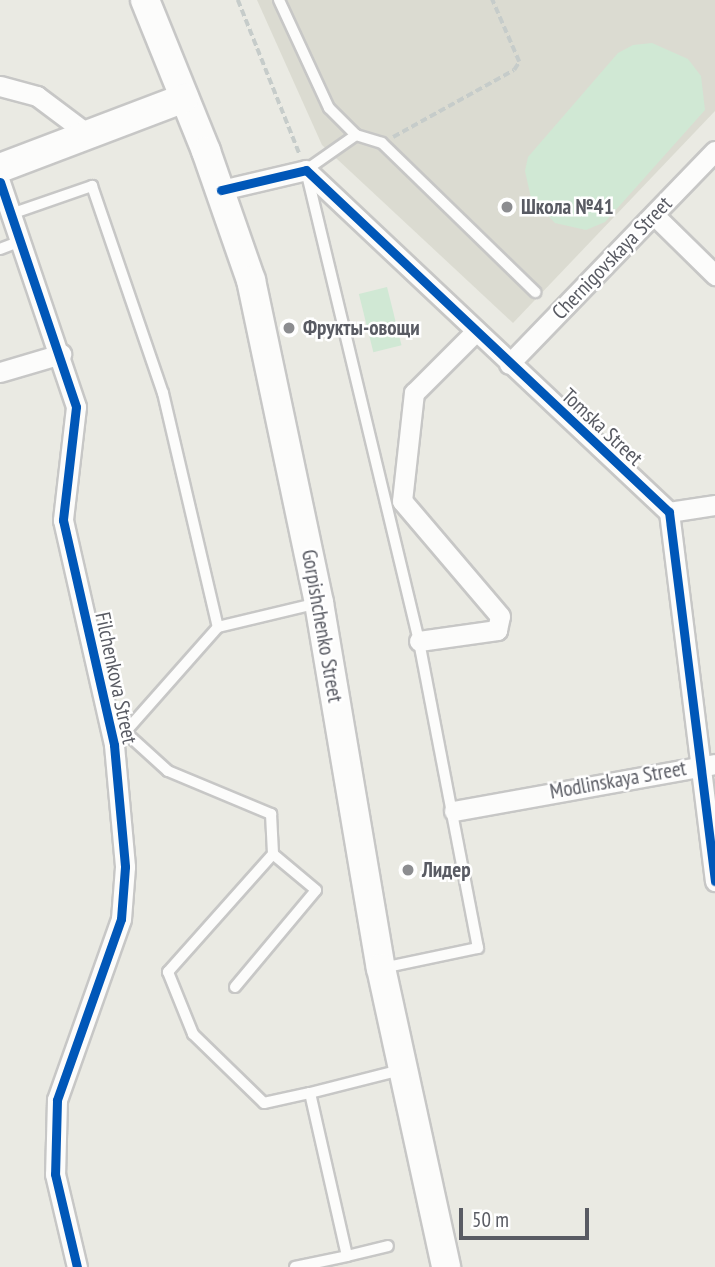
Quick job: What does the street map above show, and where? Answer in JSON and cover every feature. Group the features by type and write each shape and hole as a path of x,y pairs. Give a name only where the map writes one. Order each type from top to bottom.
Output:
{"main road":[{"name":"Gorpishchenko Street","path":"145,0 221,190 251,280 319,603 381,968 446,1267"},
{"path":"0,168 184,98"}],"street":[{"path":"0,86 25,90 89,135"},
{"name":"Chernigovskaya Street","path":"509,364 715,151"},
{"path":"221,190 306,170"},
{"name":"Tomska Street","path":"306,170 668,512"},
{"name":"Filchenkova Street","path":"0,182 61,354 76,407 63,520 114,745 125,867 121,919 57,1100 55,1174 77,1267"},
{"path":"654,215 715,275"},
{"path":"419,641 497,630 499,616 394,503 414,393 475,332"},
{"path":"0,372 61,354"},
{"path":"715,505 668,512 708,765 715,881"},
{"name":"Modlinskaya Street","path":"454,811 708,765"}],"lane":[{"path":"279,0 329,108 356,135 382,143 535,292"},
{"path":"0,96 25,90"},
{"path":"356,135 306,170 394,503 478,948 381,968"},
{"path":"11,215 92,186 163,393 218,627"},
{"path":"0,248 20,241"},
{"path":"319,603 218,627 125,732 167,771 271,814 273,854 168,972 193,1034 264,1103 403,1070"},
{"path":"235,987 316,890 273,854"},
{"path":"310,1093 347,1256"},
{"path":"295,1267 388,1246"}],"path":[{"path":"238,0 306,170"},
{"path":"382,143 514,70 519,62 492,0"}],"shaded area":[{"name":"Школа №41","path":"257,0 715,0 715,111 513,323 322,145"}],"green space":[{"path":"652,43 688,59 701,76 705,110 605,222 586,230 555,223 531,198 525,171 528,157 618,53 633,45"},
{"path":"387,287 402,345 373,352 359,294"}],"cycle path":[{"path":"221,190 306,170 669,512 715,881"},
{"path":"0,182 76,407 63,520 114,745 125,867 121,919 57,1100 55,1174 77,1267"}],"place":[{"name":"Школа №41","path":"507,207"},
{"name":"Фрукты-овощи","path":"289,328"},
{"name":"Лидер","path":"408,870"}]}
